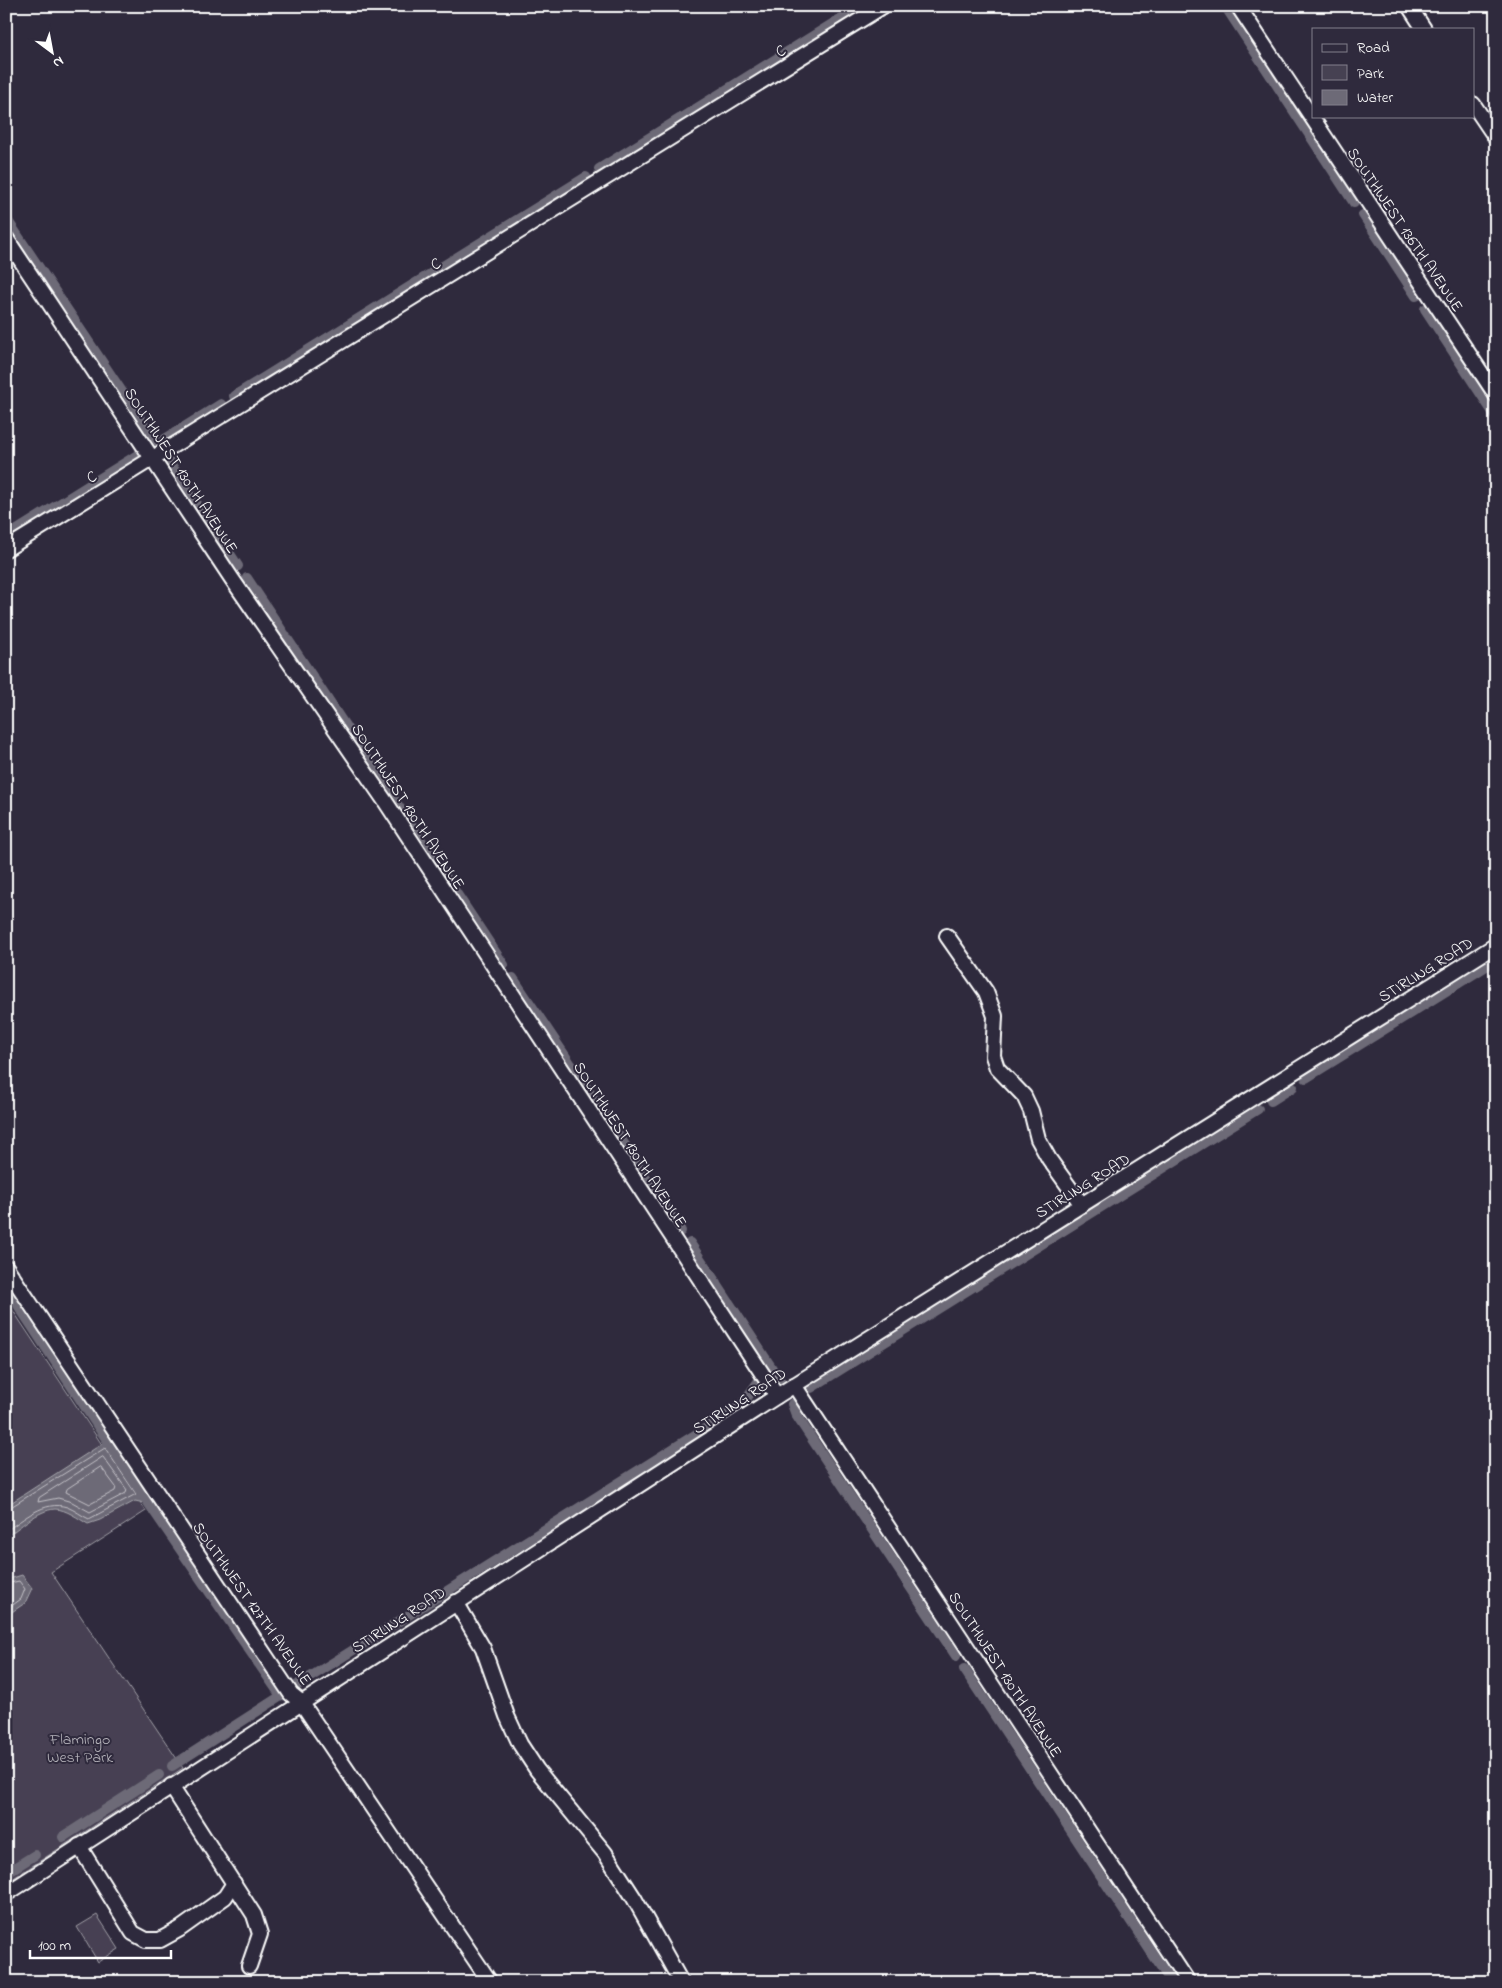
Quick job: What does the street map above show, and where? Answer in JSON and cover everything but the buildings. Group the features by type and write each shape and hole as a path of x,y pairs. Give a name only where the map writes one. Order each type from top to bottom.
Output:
{"street":[{"name":"C","path":"6,549 883,6"},
{"name":"SOUTHWEST 136TH AVENUE","path":"1238,6 1312,118"},
{"path":"1409,6 1423,28"},
{"path":"1474,105 1496,138"},
{"name":"SOUTHWEST 136TH AVENUE","path":"1312,118 1496,395"},
{"name":"SOUTHWEST 130TH AVENUE","path":"6,238 232,579 379,793 777,1396"},
{"path":"947,936 986,992 995,1016 993,1056 997,1068 1024,1096 1031,1111 1038,1139 1049,1159 1082,1205"},
{"name":"STIRLING ROAD","path":"6,1894 794,1385 1496,945"},
{"name":"SOUTHWEST 127TH AVENUE","path":"6,1267 291,1694 301,1702 490,1982"},
{"name":"SOUTHWEST 130TH AVENUE","path":"794,1385 1188,1982"},
{"path":"456,1602 484,1648 507,1716 520,1744 537,1770 605,1853 634,1898 681,1982"},
{"path":"171,1786 254,1915 260,1934 249,1966"},
{"path":"79,1846 133,1933 146,1940 160,1940 180,1929 225,1897 234,1883"}],"green space":[{"name":"Flamingo West Park","path":"6,1300 146,1511 51,1572 183,1768 6,1883"},
{"path":"97,1915 119,1949 98,1962 77,1927"}],"water":[{"path":"108,1440 149,1504 135,1501 100,1520 88,1524 64,1511 49,1510 29,1520 6,1537 6,1506"},
{"path":"22,1575 32,1588 25,1603 6,1616 6,1580"}],"waterway":[{"path":"599,169 861,6"},
{"path":"1225,6 1354,203"},
{"path":"234,396 586,177"},
{"path":"1363,215 1416,296"},
{"path":"6,218 157,444 221,404"},
{"path":"1425,309 1496,417"},
{"path":"6,537 139,454"},
{"path":"168,460 238,566"},
{"path":"247,578 504,965"},
{"path":"1306,1078 1496,960"},
{"path":"513,978 625,1145"},
{"path":"1271,1101 1293,1087"},
{"path":"811,1388 1258,1109"},
{"path":"633,1158 681,1231"},
{"path":"690,1243 781,1382"},
{"path":"6,1287 149,1504 281,1696 172,1766"},
{"path":"296,1686 741,1406 758,1382"},
{"path":"792,1404 796,1415 956,1656"},
{"path":"964,1669 1171,1982"},
{"path":"63,1837 159,1775"},
{"path":"6,1873 35,1855"}]}
